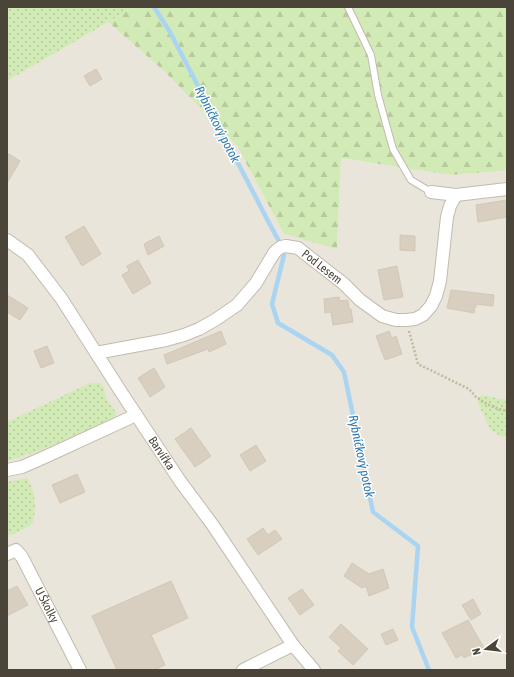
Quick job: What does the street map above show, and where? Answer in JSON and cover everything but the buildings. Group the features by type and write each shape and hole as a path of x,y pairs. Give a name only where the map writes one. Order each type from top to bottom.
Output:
{"street":[{"path":"431,192 456,195 507,190"},
{"name":"Pod Lesem","path":"96,353 166,340 184,335 210,323 237,305 256,283 274,253 281,247 286,246 298,248 304,252 344,284 360,300 382,316 396,320 406,320 423,315 431,306 436,296 440,281 447,217 450,206 456,195"},
{"name":"Barvířka","path":"7,240 28,255 61,298 136,415 180,480 212,524 293,645 314,670"},
{"path":"7,470 22,467 136,415"},
{"name":"U Školky","path":"7,554 16,550 22,558 80,670"},
{"path":"243,670 293,645"}],"lane":[{"path":"348,7 371,55 378,95 393,149 411,180 431,192"}],"path":[{"path":"406,320 418,364 469,389 476,397 487,404 507,411"}],"shaded area":[{"path":"108,22 164,71 237,146 284,234 337,248 341,158 450,175 503,171 507,169 507,670 7,670 7,81"}],"green space":[{"path":"7,7 134,7 7,81"},
{"path":"134,7 507,7 507,169 503,171 450,175 341,158 337,249 284,234 237,146 164,71 108,22"},
{"path":"90,383 100,383 104,388 105,394 116,415 110,421 36,452 7,461 7,422"},
{"path":"484,395 507,399 507,437 500,436 490,429 478,403 478,397"},
{"path":"27,478 34,500 35,510 33,523 7,537 7,482"}],"waterway":[{"name":"Rybníčkový potok","path":"154,7 170,32 280,243"},
{"name":"Rybníčkový potok","path":"284,255 272,304 278,323 332,355 344,372 373,512 418,546 412,627 429,670"}]}
